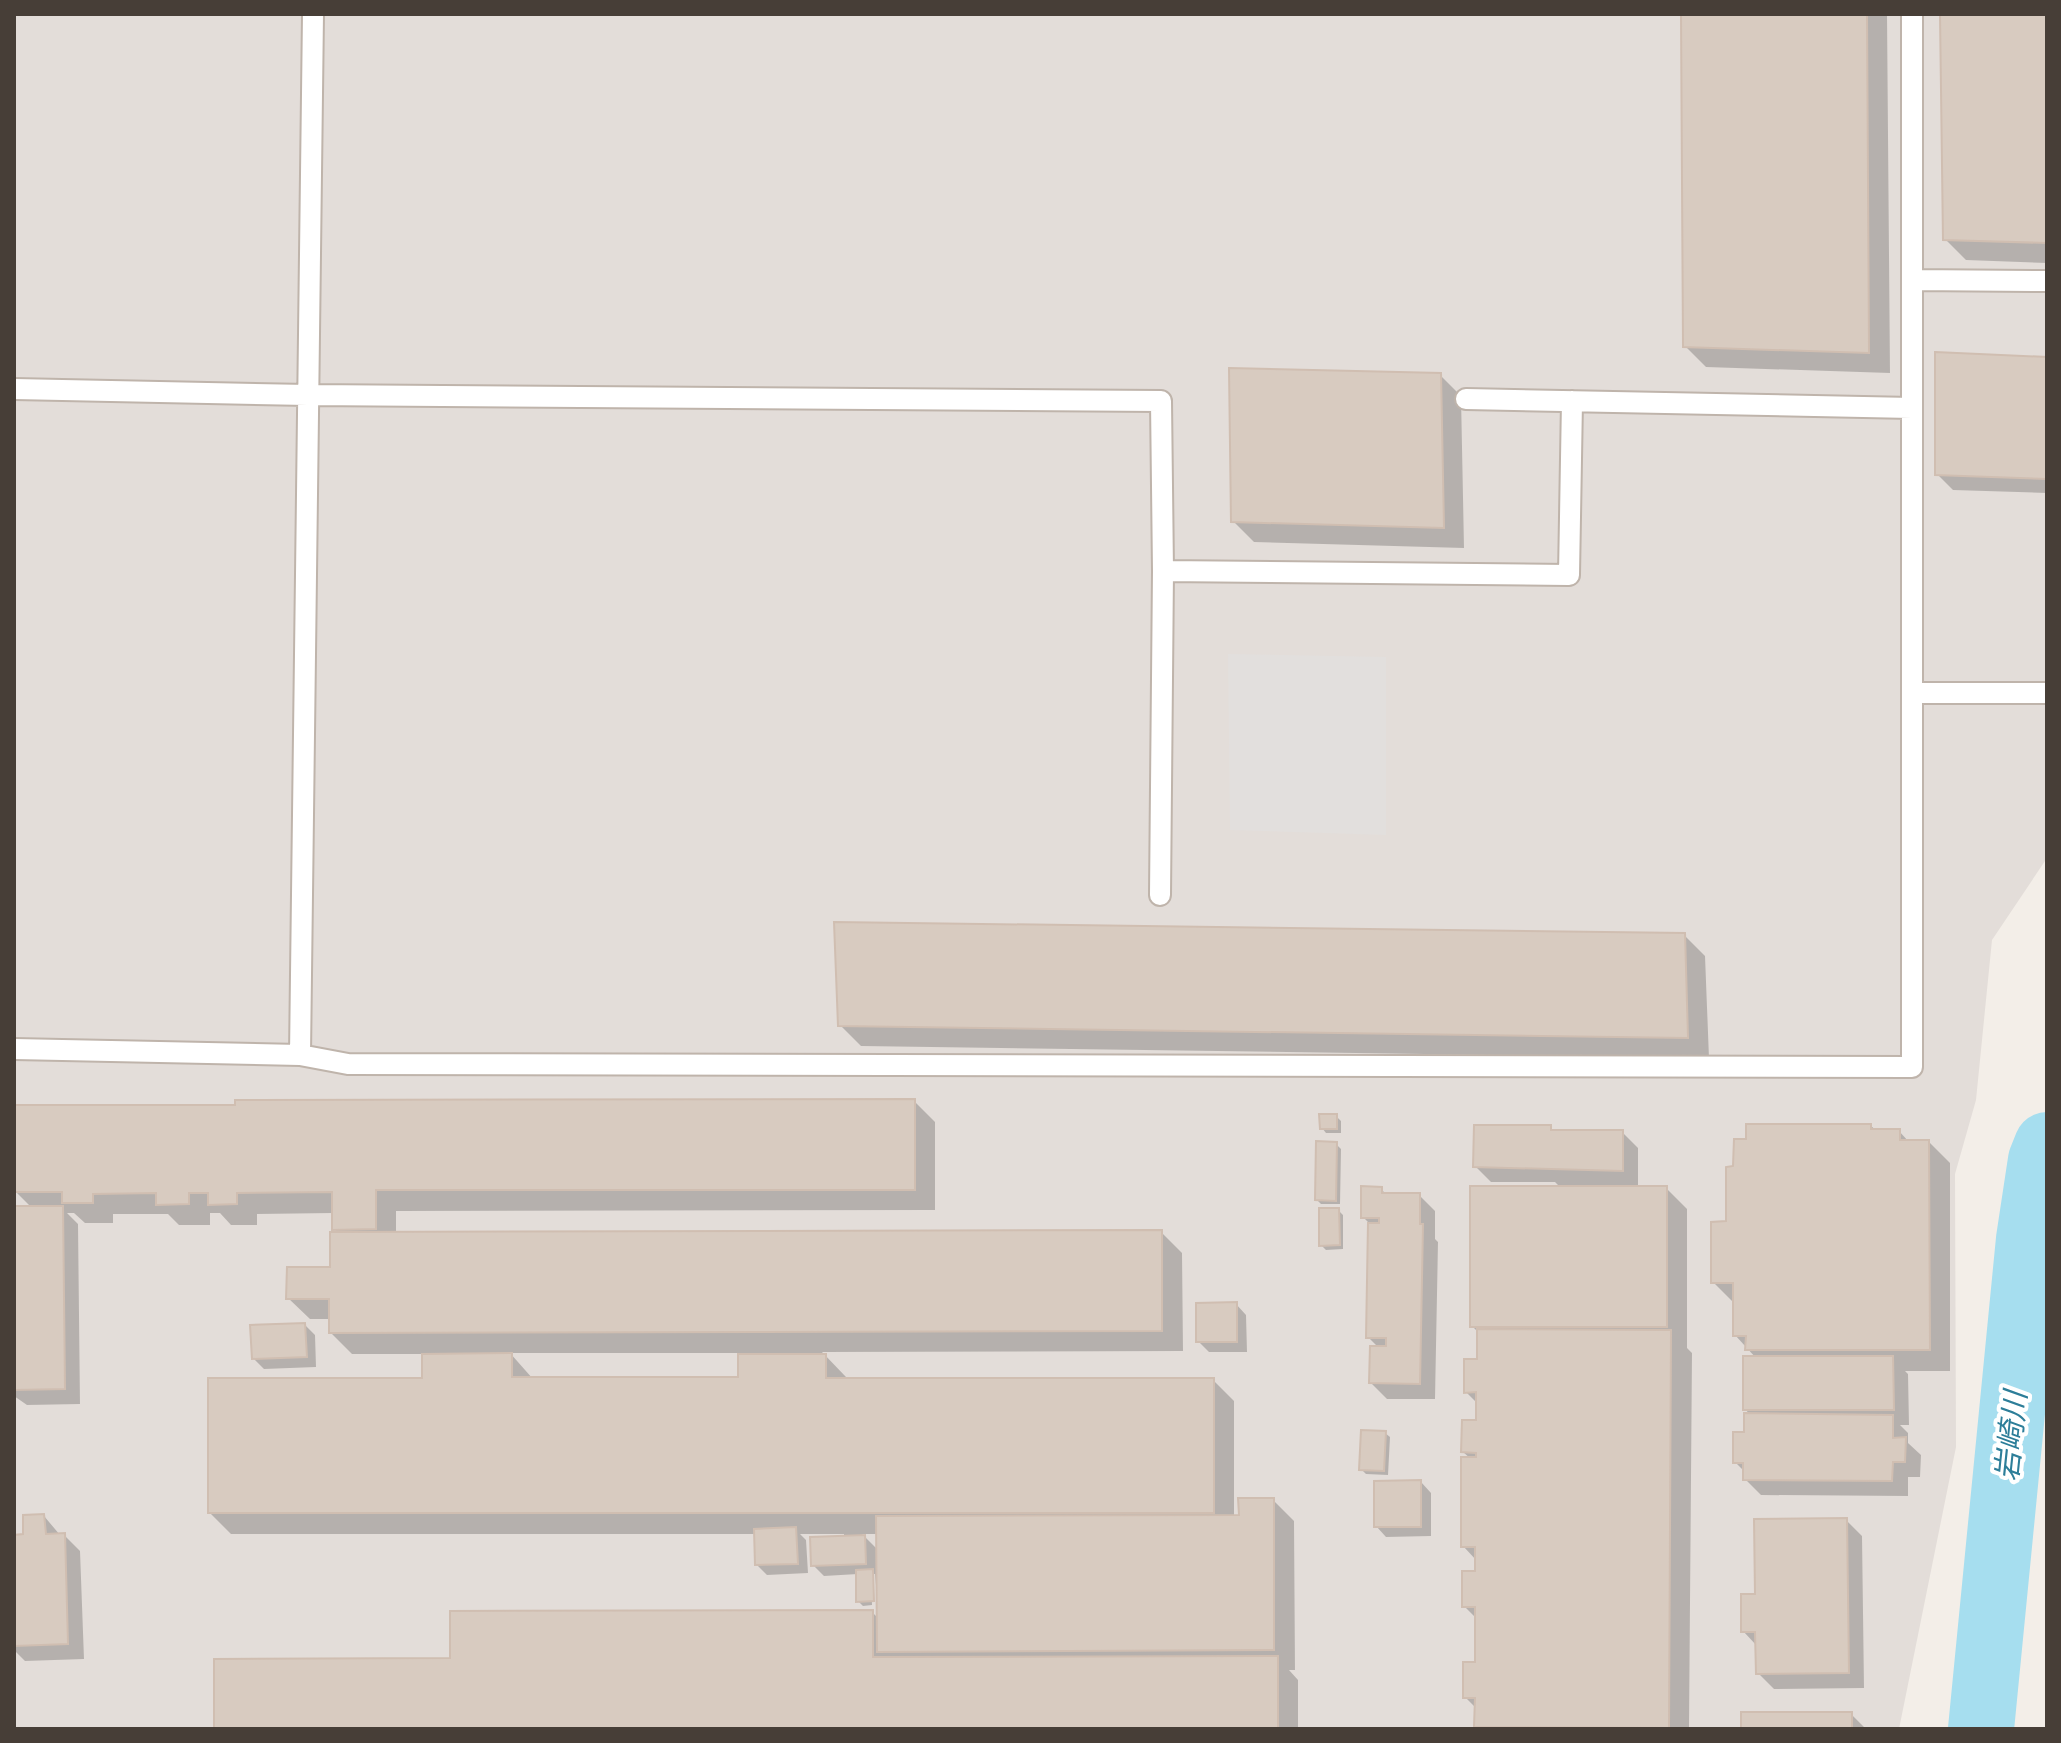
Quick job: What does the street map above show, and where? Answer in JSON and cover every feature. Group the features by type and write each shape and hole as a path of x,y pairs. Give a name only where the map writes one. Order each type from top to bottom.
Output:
{"lane":[{"path":"300,1055 313,14"},
{"path":"14,1049 300,1055 348,1064 1912,1067 1912,14"},
{"path":"1912,280 2047,281"},
{"path":"14,389 308,395 1161,401 1160,895"},
{"path":"1466,399 1912,408"},
{"path":"1163,571 1569,575 1572,401"},
{"path":"1912,693 2047,693"}],"shaded area":[{"path":"14,14 2047,14 2047,858 1992,940 1976,1100 1955,1174 1956,1447 1899,1729 14,1729"},
{"path":"1228,654 1386,657 1386,835 1230,830"}],"building":[{"path":"1681,14 1867,14 1869,353 1683,347"},
{"path":"1940,14 2047,14 2047,243 1943,240"},
{"path":"1935,352 2047,357 2047,479 1935,475"},
{"path":"1229,368 1441,373 1444,528 1231,522"},
{"path":"834,922 1685,933 1688,1038 838,1026"},
{"path":"915,1099 915,1190 376,1190 376,1229 332,1230 332,1192 237,1193 237,1204 208,1205 208,1193 189,1193 189,1204 156,1205 156,1193 93,1194 93,1203 62,1203 62,1192 14,1192 14,1105 235,1105 235,1100"},
{"path":"1319,1114 1337,1114 1337,1129 1320,1129"},
{"path":"1746,1124 1871,1124 1871,1129 1900,1129 1900,1140 1929,1140 1930,1350 1745,1350 1746,1336 1733,1336 1733,1283 1711,1283 1711,1222 1726,1221 1726,1167 1733,1166 1734,1139 1746,1139"},
{"path":"1474,1125 1551,1125 1551,1130 1623,1130 1623,1171 1473,1167"},
{"path":"1316,1141 1337,1142 1336,1201 1315,1200"},
{"path":"1361,1186 1382,1187 1382,1193 1420,1193 1420,1224 1423,1224 1420,1384 1369,1383 1370,1346 1386,1346 1386,1338 1366,1338 1368,1223 1379,1223 1379,1218 1361,1218"},
{"path":"1470,1186 1667,1186 1667,1327 1470,1327"},
{"path":"14,1206 63,1206 65,1389 14,1390"},
{"path":"1319,1208 1339,1208 1340,1245 1319,1246"},
{"path":"1162,1230 1162,1331 329,1333 329,1299 286,1299 287,1267 330,1267 330,1232"},
{"path":"1237,1302 1237,1342 1196,1342 1196,1303"},
{"path":"305,1323 307,1357 252,1359 250,1325"},
{"path":"1477,1329 1671,1330 1669,1728 1474,1727 1475,1698 1463,1698 1463,1662 1475,1662 1475,1607 1462,1607 1462,1571 1475,1571 1475,1547 1461,1547 1461,1457 1476,1457 1476,1453 1461,1452 1462,1420 1476,1420 1476,1392 1464,1393 1464,1359 1477,1359"},
{"path":"512,1353 512,1377 738,1377 738,1354 826,1354 826,1378 1214,1378 1214,1513 208,1513 208,1378 422,1378 422,1354"},
{"path":"1743,1356 1893,1356 1894,1410 1743,1410"},
{"path":"1744,1413 1893,1415 1893,1438 1906,1437 1905,1462 1893,1462 1892,1481 1743,1480 1743,1463 1733,1463 1733,1432 1744,1432"},
{"path":"1361,1430 1386,1431 1384,1471 1359,1470"},
{"path":"1421,1480 1421,1527 1374,1527 1374,1481"},
{"path":"1238,1498 1274,1498 1274,1650 877,1652 876,1516 1239,1515"},
{"path":"44,1514 46,1534 65,1533 68,1644 14,1646 14,1535 23,1534 23,1515"},
{"path":"1847,1518 1849,1673 1756,1674 1755,1632 1741,1632 1741,1594 1755,1594 1754,1519"},
{"path":"796,1527 798,1564 755,1565 754,1529"},
{"path":"865,1535 866,1564 811,1566 810,1537"},
{"path":"873,1569 874,1601 856,1602 856,1570"},
{"path":"873,1610 873,1657 1278,1656 1278,1729 214,1729 214,1659 450,1658 450,1611"},
{"path":"1741,1712 1852,1712 1852,1729 1741,1729"}],"waterway":[{"name":"岩崎川","path":"1981,1729 2029,1239 2041,1160 2047,1145"}]}
